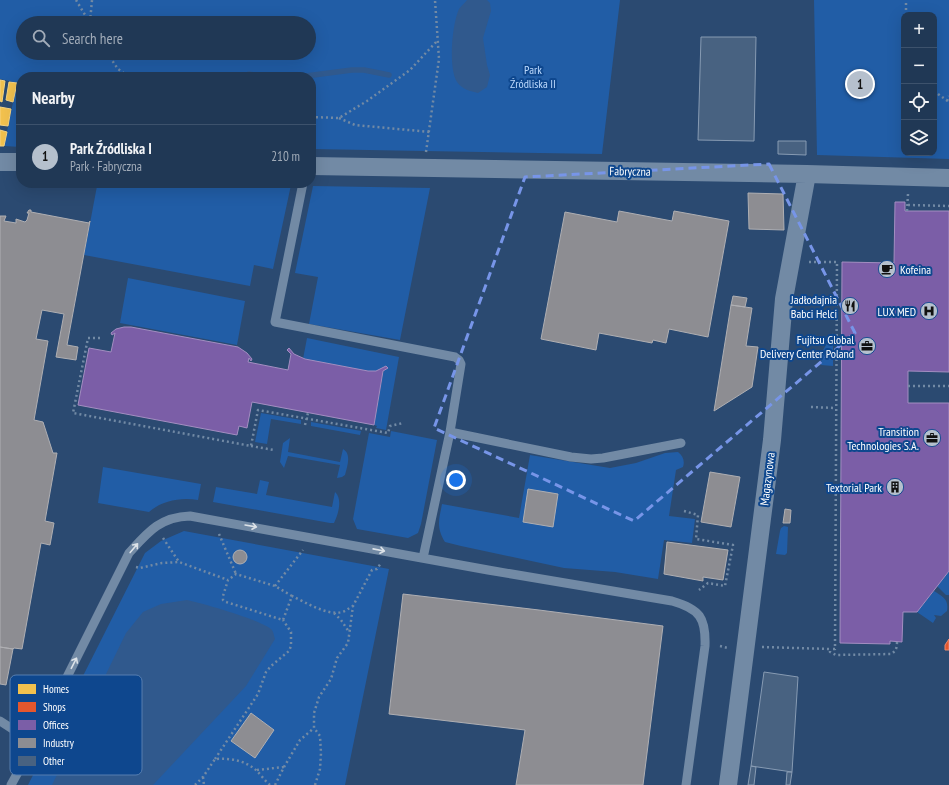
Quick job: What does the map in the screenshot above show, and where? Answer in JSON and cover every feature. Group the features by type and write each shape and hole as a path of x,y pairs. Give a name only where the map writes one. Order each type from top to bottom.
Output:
{"street":[{"path":"0,162 16,162"},
{"name":"Fabryczna","path":"316,166 807,174 949,178"},
{"name":"Magazynowa","path":"728,785 772,440 784,299 807,174"}],"lane":[{"path":"302,188 275,322 455,357 461,364 450,432 423,558"},
{"path":"450,432 572,457 591,459 623,455 681,443"},
{"path":"68,675 129,553 146,534 165,521 177,516 190,516 672,601 684,604 693,610 703,621 706,631 686,785"},
{"path":"0,721 10,727"},
{"path":"11,785 16,775"}],"path":[{"path":"76,0 86,16"},
{"path":"91,16 92,0"},
{"path":"427,168 426,150 430,132 440,59 434,0"},
{"path":"906,0 906,12"},
{"path":"339,118 367,101 410,70 437,41"},
{"path":"112,60 122,72"},
{"path":"937,93 948,101 949,96"},
{"path":"316,118 339,118 355,125 430,132"},
{"path":"907,211 908,191"},
{"path":"908,205 949,206"},
{"path":"746,647 835,649 837,262 831,262"},
{"path":"100,338 88,338 73,413 274,450"},
{"path":"908,386 949,386"},
{"path":"811,407 836,408"},
{"path":"251,446 258,410 388,433 390,426 403,423"},
{"path":"305,425 308,413"},
{"path":"684,511 698,515 696,539 733,545 725,586 708,583 699,590"},
{"path":"218,533 236,574 275,586 315,607 334,613 342,612 353,606"},
{"path":"162,536 179,562"},
{"path":"275,586 304,548"},
{"path":"134,566 140,568 162,563 179,562 228,580"},
{"path":"315,785 320,769 321,753 320,736 314,728 314,713 319,697 331,679 336,658 348,643 353,606 372,570 377,569 381,563"},
{"path":"195,785 203,777 258,694 266,672 289,651 291,646 291,632 283,620 223,600 228,580 236,574"},
{"path":"283,620 292,596"},
{"path":"334,613 349,632"},
{"path":"830,649 830,652 836,655 890,654 895,652 897,642"},
{"path":"720,646 725,647"},
{"path":"274,785 300,740 314,728"},
{"path":"215,759 240,761 256,770 270,785"},
{"path":"256,770 284,767"},
{"path":"203,777 204,785"}],"highlighted area":[{"path":"769,164 855,333 634,521 434,428 525,177"}],"green space":[{"name":"Park Źródliska II","path":"0,0 620,0 602,154 316,149 316,72 16,72 16,83 0,79"},
{"path":"814,0 949,0 949,159 817,155"},
{"name":"Park Źródliska II","path":"16,88 16,147 4,146"},
{"path":"316,186 430,188 400,340 309,324 318,277 295,273 313,188 316,188"},
{"path":"97,188 290,188 273,269 254,265 250,286 84,255"},
{"path":"128,278 245,301 237,345 120,323"},
{"path":"833,333 833,366 821,365 822,352"},
{"path":"307,338 399,357 386,430 376,428 377,426 374,425 384,368 376,371 368,371 303,359"},
{"path":"261,413 301,420 301,424 271,419 267,444 255,442"},
{"path":"311,422 361,431 360,435 311,426"},
{"path":"391,431 437,440 421,524 418,533 408,538 357,529 353,519 369,433 390,437"},
{"path":"290,438 288,452 340,462 343,449 346,451 348,465 345,475 337,478 340,465 288,456 284,468 280,462 283,443"},
{"path":"678,452 683,459 684,465 676,470 669,516 695,519 692,543 664,540 658,579 615,572 564,568 461,546 445,542 440,532 439,519 442,504 519,518 530,455 610,468 636,463 665,453"},
{"path":"103,467 201,484 198,500 172,500 154,508 149,512 98,503"},
{"path":"260,480 269,482 266,495 332,507 335,492 339,499 339,503 337,516 334,523 213,502 216,487 257,494"},
{"path":"784,526 788,527 787,553 785,555 776,554 780,531"},
{"path":"184,531 389,569 345,785 28,785 33,775 142,775 142,675 83,675 145,553 161,541"},
{"path":"949,571 949,595 946,595 937,586"},
{"path":"934,591 945,599 947,611 941,616 934,615 936,618 933,623 917,612"}],"shaded area":[{"path":"467,0 487,0 490,3 491,11 483,38 490,75 487,87 478,93 467,90 459,85 454,75 453,67 452,46 454,25 459,9"},
{"path":"187,600 218,608 246,617 267,626 272,630 275,639 246,686 153,785 52,785 57,775 142,775 142,675 106,675 126,633 143,612 161,604"}],"building: Homes":[{"path":"0,80 5,81 2,102 0,101"},
{"path":"9,82 16,83 13,102 6,100"},
{"path":"0,107 11,109 8,126 0,125"},
{"path":"0,130 7,132 4,146 0,146"}],"building: Shops":[{"path":"949,639 949,650 945,650 945,645"}],"building: Offices":[{"name":"Textorial Park","path":"895,202 905,202 905,211 949,211 949,372 908,371 908,403 949,403 949,571 917,612 903,612 902,642 890,641 890,644 840,643 842,262 894,263"},
{"path":"131,327 238,347 247,353 252,359 251,361 249,358 248,362 288,370 291,354 287,350 289,348 294,354 305,359 368,371 376,371 386,366 388,368 383,371 374,425 252,402 247,428 239,426 237,435 78,405 89,348 111,352 115,333 112,335 111,333 116,329"}],"building: Industry":[{"path":"748,193 783,194 784,230 749,229"},
{"path":"31,210 31,212 89,223 90,221 67,345 78,347 76,360 56,357 64,314 42,310 36,339 48,341 34,420 43,422 53,453 57,453 45,521 54,523 50,545 41,543 22,649 13,649 0,647 0,216 6,216 4,221 16,223 16,219 25,222 27,220 29,213 27,213"},
{"path":"619,211 672,221 674,211 729,221 708,337 669,329 666,343 653,340 652,343 599,333 596,350 541,339 565,212 617,222"},
{"path":"733,296 747,298 745,307 731,305"},
{"path":"731,305 752,308 746,346 758,347 752,387 714,411"},
{"path":"710,472 740,477 731,527 701,522"},
{"path":"528,489 558,494 553,527 523,522"},
{"path":"785,509 791,510 790,523 783,523"},
{"path":"667,542 728,550 723,580 703,577 703,581 664,574"},
{"path":"237,550 243,550 247,554 247,560 243,564 237,564 233,560 233,554"},
{"path":"403,594 663,626 643,785 516,785 525,730 389,714"},
{"path":"0,647 13,649 6,685 0,684"},
{"path":"251,713 274,730 255,758 231,741"}],"building: Other":[{"path":"701,37 756,37 754,141 698,140"},
{"path":"778,141 806,141 806,155 778,154"},
{"path":"764,672 798,677 792,772 751,766"},
{"path":"751,766 756,767 754,785 748,785"},
{"path":"787,772 792,772 790,785 786,785"}],"waterway":[{"path":"316,75 364,70 389,75"}],"place":[{"name":"Park Źródliska I","path":"860,84"},
{"name":"Kofeina","path":"887,269"},
{"name":"Jadłodajnia Babci Helci","path":"850,306"},
{"name":"LUX MED","path":"929,311"},
{"name":"Fujitsu Global Delivery Center Poland","path":"867,346"},
{"name":"Transition Technologies S.A.","path":"932,438"},
{"name":"Textorial Park","path":"895,487"}]}
